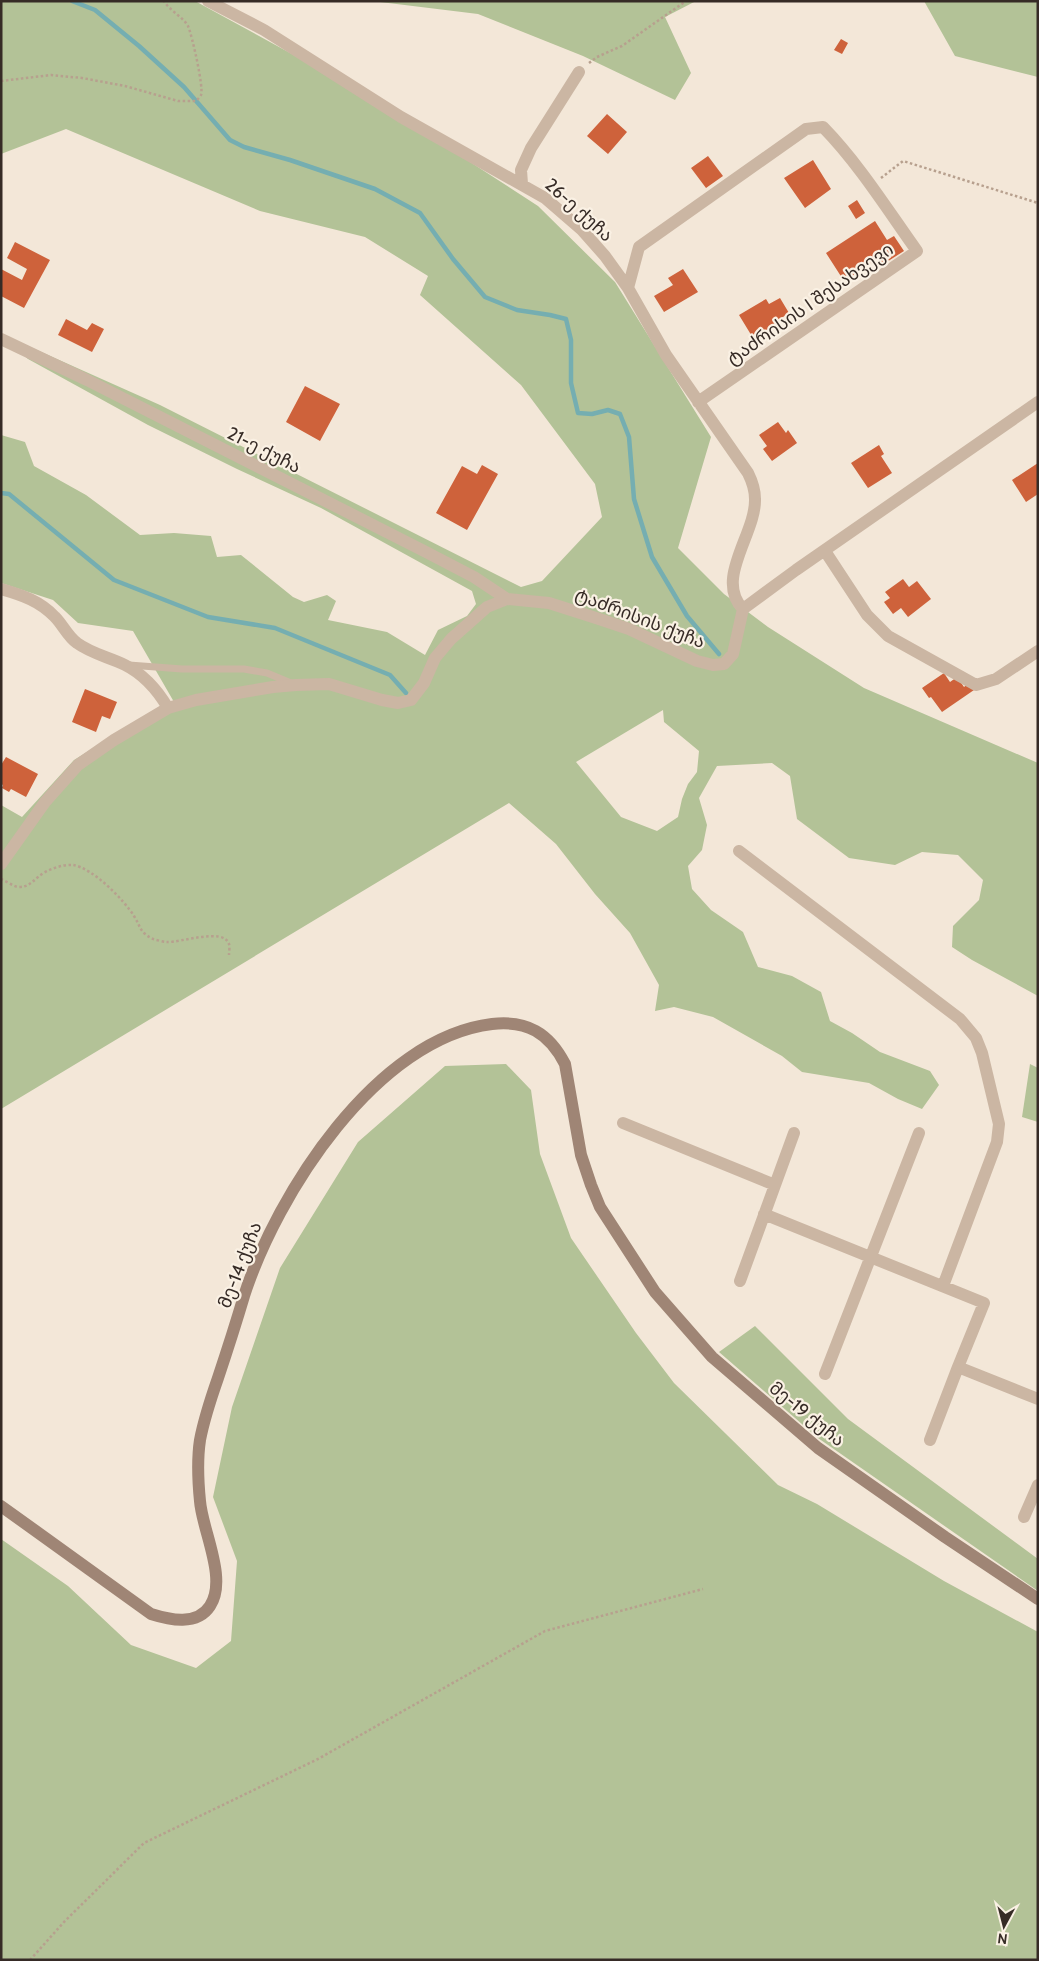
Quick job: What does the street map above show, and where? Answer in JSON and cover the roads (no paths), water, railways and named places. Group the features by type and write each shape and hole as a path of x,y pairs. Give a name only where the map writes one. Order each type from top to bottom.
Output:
{"street":[{"name":"26-ე ქუჩა","path":"208,1 264,30 401,117 545,198 582,230 605,256 628,288 666,355 748,473 753,484 756,499 754,513 733,576 734,597 743,610"},
{"path":"522,184 522,170 531,148 579,72"},
{"name":"ტაძრისის I შესახვევი","path":"628,288 639,247 806,129 823,127 840,144 917,251 698,402"},
{"name":"21-ე ქუჩა","path":"1,339 96,384 426,552 474,577 507,599"},
{"path":"743,610 1038,402"},
{"path":"825,551 867,615 888,636 976,685 996,679 1038,651"},
{"path":"1,589 32,599 55,616 75,642 93,653 138,672 163,699 168,708"},
{"path":"1,864 45,802 78,765 114,740 168,708 196,700 273,686 330,684 382,700 398,703 411,700 424,683 435,658 451,639 488,607 507,599"},
{"name":"ტაძრისის ქუჩა","path":"507,599 549,603 587,615 629,629 697,661 713,665 724,664 732,654 743,610"},
{"path":"739,851 960,1019 976,1038 982,1053 999,1124 997,1142 943,1286"},
{"name":"მე-14 ქუჩა","path":"1,1506 151,1614 171,1620 186,1620 199,1616 210,1606 216,1589 216,1569 200,1510 198,1479 200,1441 209,1404 253,1273 286,1201 325,1141 380,1083 413,1055 448,1035 479,1026 504,1023 527,1026 544,1035 558,1050 565,1064 581,1155 600,1208"},
{"path":"623,1123 775,1184"},
{"path":"740,1281 794,1133"},
{"path":"825,1374 919,1133"},
{"name":"მე-19 ქუჩა","path":"600,1208 655,1292 712,1357 818,1448 945,1537 1038,1599"},
{"path":"764,1214 984,1303 930,1440"},
{"path":"958,1367 1038,1400"},
{"path":"1024,1518 1038,1485"}],"lane":[{"path":"124,665 182,669 244,669 267,673 296,686"}],"waterway":[{"path":"72,1 95,10 139,46 184,87 230,140 244,147 290,160 375,189 420,213 453,259 485,297 517,310 566,319 571,340 571,383 578,413 592,414 608,410 620,414 629,437 634,499 652,557 687,616 719,654"},
{"path":"1,493 9,494 114,580 208,617 275,628 390,675 406,693"}]}
